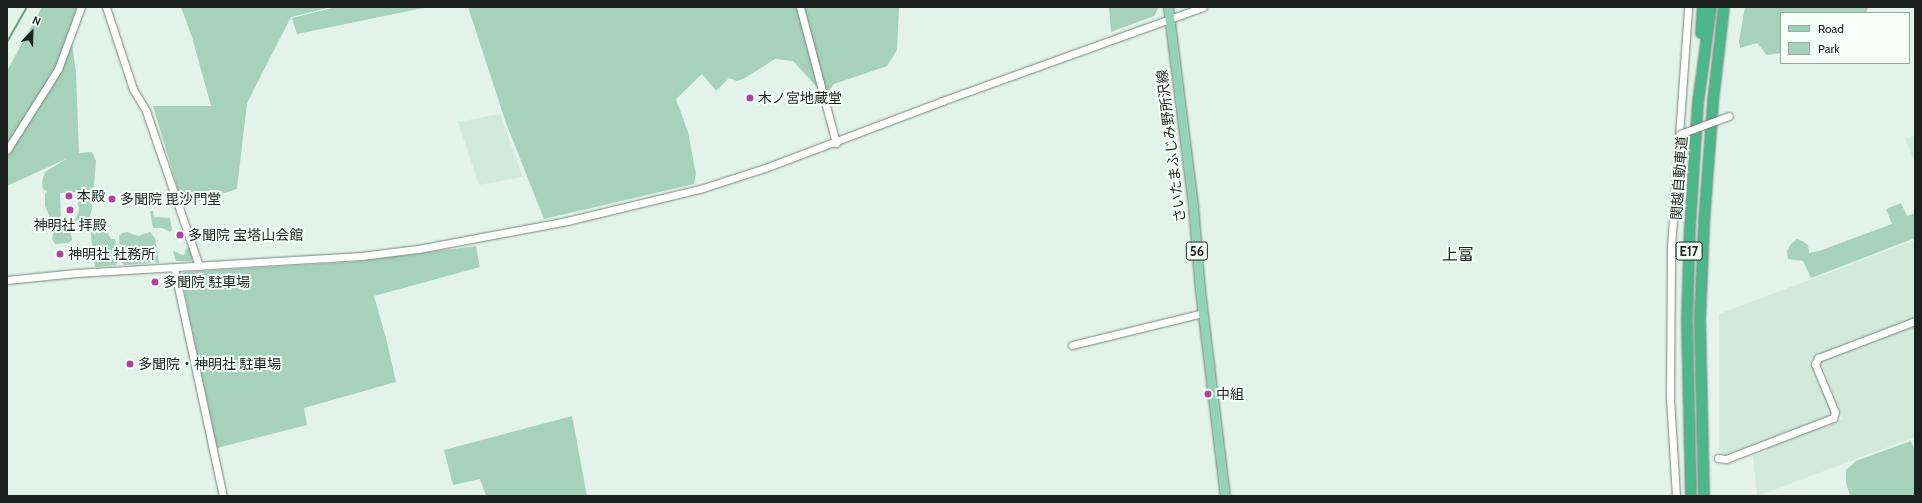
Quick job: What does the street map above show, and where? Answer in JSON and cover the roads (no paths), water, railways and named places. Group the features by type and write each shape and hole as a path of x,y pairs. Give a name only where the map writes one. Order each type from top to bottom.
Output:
{"highway":[{"path":"1698,103 1703,7"},
{"name":"関越自動車道","path":"1691,496 1687,320 1690,226 1698,103 1711,7"},
{"name":"関越自動車道","path":"1704,496 1700,328 1703,246 1713,102 1724,7"}],"main road":[{"name":"さいたまふじみ野所沢線","path":"1168,7 1191,190 1203,313 1225,496"}],"street":[{"path":"7,150 58,69 81,7"},
{"path":"106,7 121,57 133,89 146,111 199,266"},
{"path":"800,7 836,143"},
{"path":"7,280 76,273 174,268 376,254 418,249 516,232 704,188 836,143 950,98 1203,7"},
{"path":"1676,496 1672,396 1671,247 1688,7"},
{"path":"1680,134 1729,116"},
{"path":"174,268 223,496"},
{"path":"1072,345 1203,313"},
{"path":"1718,458 1726,459 1833,418 1834,412 1815,364 1818,358 1915,321"}],"waterway":[{"path":"7,42 27,7"}],"place":[{"name":"木ノ宮地蔵堂","path":"750,98"},
{"name":"本殿","path":"69,196"},
{"name":"多聞院 毘沙門堂","path":"112,199"},
{"name":"神明社 拝殿","path":"70,210"},
{"name":"多聞院 宝塔山会館","path":"180,235"},
{"name":"神明社 社務所","path":"60,254"},
{"name":"多聞院 駐車場","path":"155,282"},
{"name":"多聞院・神明社 駐車場","path":"130,364"},
{"name":"中組","path":"1208,394"}],"district":[{"name":"上富","path":"1458,255"}]}
